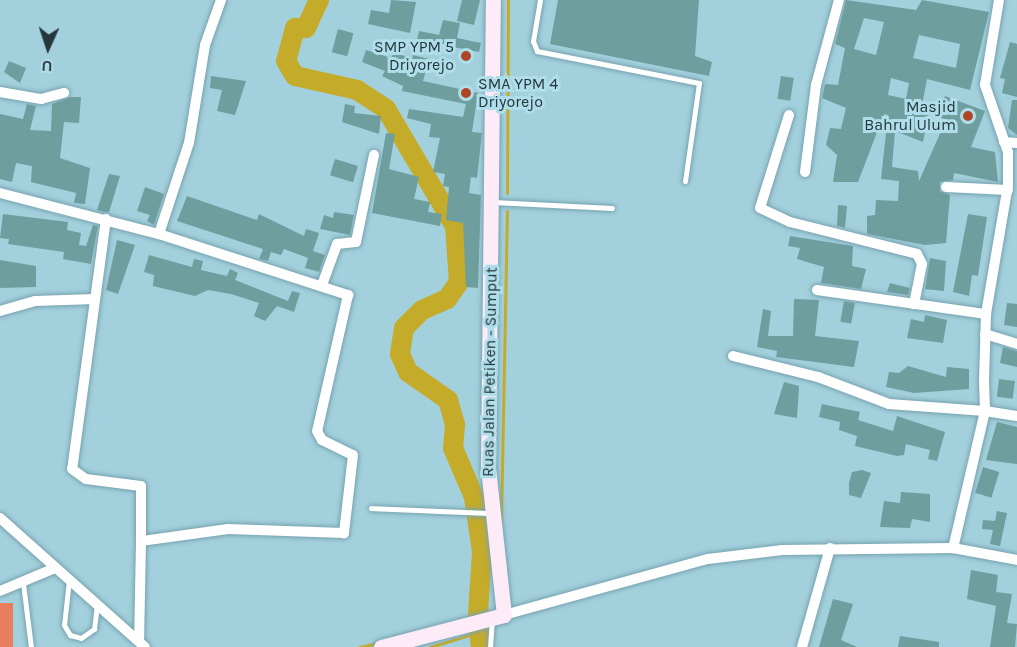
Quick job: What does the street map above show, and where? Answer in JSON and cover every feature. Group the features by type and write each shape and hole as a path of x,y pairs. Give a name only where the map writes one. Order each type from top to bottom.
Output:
{"main road":[{"name":"Ruas Jalan Petiken - Sumput","path":"493,0 487,513 498,617"},
{"path":"381,647 498,617"}],"street":[{"path":"159,234 189,143 205,45 221,0"},
{"path":"805,172 816,85 838,0"},
{"path":"953,548 985,411 986,314 1008,190 1004,142 985,85 999,0"},
{"path":"0,92 41,99 64,93"},
{"path":"789,115 760,208 799,225 917,254 922,264 914,304"},
{"path":"1004,142 1017,143"},
{"path":"322,285 337,244 356,242 374,155"},
{"path":"946,187 1008,190"},
{"path":"0,193 159,234 348,295 317,430 322,440 353,455 344,533 228,529 141,540"},
{"path":"106,219 72,469 86,479 141,486 142,644"},
{"path":"817,290 986,314"},
{"path":"0,311 35,301 94,299"},
{"path":"986,334 1017,344"},
{"path":"733,356 818,376 889,404 985,411 1017,416"},
{"path":"0,518 142,644"},
{"path":"802,647 830,548"},
{"path":"498,617 708,559 830,548 953,548 1017,560"},
{"path":"0,591 55,568"}],"lane":[{"path":"540,0 533,41 537,51 699,83 685,181"},
{"path":"491,202 612,208"},
{"path":"371,508 487,513"},
{"path":"69,580 64,625 70,635 81,638 94,629 97,605"},
{"path":"23,583 31,647"},
{"path":"490,647 498,617"}],"shaded area":[{"path":"0,603 13,603 13,647 0,647"}],"building":[{"path":"391,0 416,2 410,33 368,24 371,10 389,13"},
{"path":"462,0 480,0 474,25 457,21"},
{"path":"558,0 699,0 695,56 712,62 709,76 550,44"},
{"path":"846,0 916,10 922,0 989,12 970,90 927,79 921,110 929,112 923,142 895,131 892,167 918,171 919,181 946,120 937,116 945,96 985,111 971,147 995,152 998,182 954,173 953,180 940,182 940,191 950,195 946,243 925,245 867,234 867,216 875,215 876,200 898,201 899,181 881,179 888,115 884,114 858,182 833,182 837,155 826,145 830,128 841,129 846,108 822,98 825,84 838,85 845,48 835,44","holes":["864,18 884,22 876,55 854,49","919,35 960,44 956,68 913,58","891,78 909,83 906,99 888,95"]},
{"path":"443,20 460,23 457,38 481,43 479,52 417,40 419,31 439,35"},
{"path":"338,29 353,33 347,56 332,52"},
{"path":"1010,42 1017,44 1017,97 1002,93 1005,79 1000,78"},
{"path":"366,50 391,58 394,51 412,60 413,55 429,59 423,81 478,93 472,132 482,133 477,178 471,177 469,193 481,195 478,288 466,287 463,223 446,220 449,187 443,186 445,174 433,172 440,138 429,137 431,124 407,118 409,109 463,117 466,104 402,91 403,86 382,76 385,71 362,62"},
{"path":"9,61 26,68 20,83 4,72"},
{"path":"211,76 246,81 235,115 217,111 222,90 210,88"},
{"path":"781,76 794,78 790,101 777,99"},
{"path":"70,97 81,97 79,123 64,122 60,158 90,168 85,204 74,203 76,193 31,182 32,166 16,163 12,182 0,179 0,114 23,119 27,104 36,106 30,130 51,131 52,104"},
{"path":"1012,100 1017,100 1017,135 1008,128"},
{"path":"345,104 355,106 354,113 381,116 379,134 342,122"},
{"path":"386,133 395,134 389,169 419,177 414,199 430,202 428,212 442,214 440,226 372,213"},
{"path":"335,159 358,166 353,182 330,175"},
{"path":"109,174 120,176 109,212 104,212 97,210"},
{"path":"145,187 164,194 154,225 147,221 150,215 137,211"},
{"path":"187,196 257,220 259,214 304,236 306,229 319,233 313,251 325,255 319,272 305,268 308,258 284,249 281,255 271,252 268,261 259,259 263,249 177,221"},
{"path":"838,205 847,206 845,228 837,226"},
{"path":"334,212 354,215 350,235 320,229 324,215 333,218"},
{"path":"3,214 68,222 67,230 81,233 79,245 86,246 93,225 98,226 91,264 63,259 64,252 8,244 9,239 0,238"},
{"path":"968,214 987,217 978,276 972,275 969,296 953,292"},
{"path":"790,236 853,246 852,266 866,269 861,289 821,283 824,267 797,259 800,248 788,246"},
{"path":"117,240 135,245 118,294 106,290"},
{"path":"149,255 192,267 194,259 203,261 201,270 227,276 230,269 238,273 235,280 288,301 292,291 300,293 294,312 277,306 265,321 254,316 259,303 231,294 208,290 195,296 153,286 154,275 144,272"},
{"path":"930,258 946,261 944,291 925,289"},
{"path":"0,260 36,266 36,287 0,288"},
{"path":"890,283 910,288 908,295 887,292"},
{"path":"794,299 819,300 815,336 859,341 854,367 776,357 777,351 757,347 763,309 771,311 768,336 793,336"},
{"path":"844,301 855,303 851,324 840,322"},
{"path":"1007,303 1017,304 1017,327 1004,325"},
{"path":"925,315 947,320 943,343 907,338 911,319 924,322"},
{"path":"1003,347 1017,351 1017,367 1000,363"},
{"path":"908,366 946,377 947,367 969,369 969,389 914,393 886,387 889,372 899,373"},
{"path":"999,379 1015,381 1013,399 997,397"},
{"path":"784,382 799,386 797,418 774,414"},
{"path":"822,404 860,412 858,420 893,431 897,416 945,432 937,461 928,459 930,450 906,444 904,455 897,456 855,446 857,436 839,430 840,422 819,417"},
{"path":"997,422 1017,427 1017,464 986,460"},
{"path":"983,467 999,472 991,498 975,493"},
{"path":"862,470 871,473 861,498 849,495 852,472"},
{"path":"901,492 930,494 930,522 912,519 910,528 880,527 884,501 900,503"},
{"path":"997,511 1007,513 1000,546 990,544 993,530 982,529 983,520 995,521"},
{"path":"971,570 998,575 996,592 1012,594 1007,623 1017,624 1015,647 990,647 996,606 967,599"},
{"path":"833,599 853,604 841,640 857,647 819,647"},
{"path":"900,636 939,642 939,647 898,647"}],"waterway":[{"path":"319,0 306,28 295,28 286,61 295,76 357,90 386,109 455,226 459,282 447,299 422,310 404,328 400,354 408,372 448,400 455,425 453,448 474,497 482,552 478,614"},
{"path":"507,193 508,0"},
{"path":"501,521 507,211"},
{"path":"480,542 485,538"},
{"path":"479,631 481,647"},
{"path":"430,647 479,632"},
{"path":"360,647 376,643"}],"place":[{"name":"SMP YPM 5 Driyorejo","path":"466,56"},
{"name":"SMA YPM 4 Driyorejo","path":"466,93"},
{"name":"Masjid Bahrul Ulum","path":"968,116"}]}
